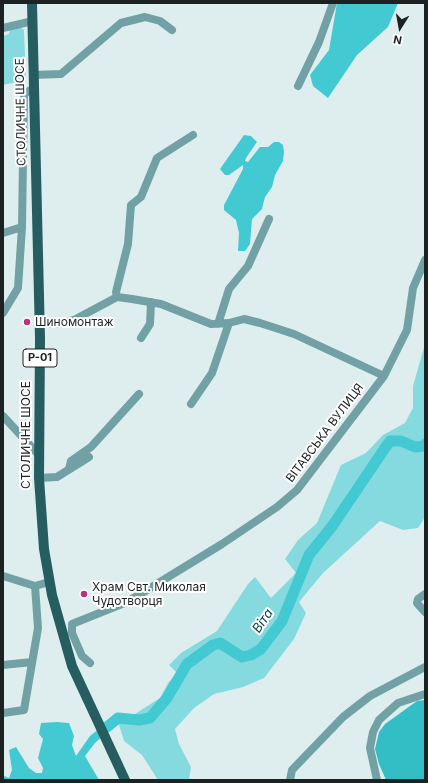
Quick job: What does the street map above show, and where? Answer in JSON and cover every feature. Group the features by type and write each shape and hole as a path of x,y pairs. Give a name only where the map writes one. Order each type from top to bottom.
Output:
{"main road":[{"name":"СТОЛИЧНЕ ШОСЕ","path":"32,3 39,324 38,454 41,523 49,582 64,642 89,705 125,780"}],"street":[{"path":"298,86 319,42 333,3"},
{"path":"33,75 61,74 121,23 145,17 160,21 172,30"},
{"path":"3,28 33,21"},
{"path":"3,313 18,288 22,227 24,94 34,88"},
{"path":"117,297 116,292 128,244 131,205 141,197 157,158 193,134"},
{"path":"218,324 229,289 248,266 269,219"},
{"path":"3,232 22,227"},
{"name":"ВІТАВСЬКА ВУЛИЦЯ","path":"90,663 82,656 72,634 72,624 127,602 222,544 277,507 297,490 384,376 407,330 413,288 425,260"},
{"path":"39,324 58,324 74,320 117,297 162,304 211,324 229,323 244,319 294,334 384,376"},
{"path":"142,338 150,324 150,302"},
{"path":"191,404 212,373 229,323"},
{"path":"69,470 71,461 91,447 139,394"},
{"path":"3,416 38,454"},
{"path":"39,478 57,477 89,457"},
{"path":"3,576 35,586 49,582"},
{"path":"3,713 24,710 38,628 35,586"},
{"path":"425,594 418,599 417,603 425,612"},
{"path":"3,665 32,662"},
{"path":"290,780 292,770 343,717 370,696 425,666"},
{"path":"377,780 370,748 373,732 379,720 398,703 425,694"}],"shaded area":[{"path":"337,3 398,3 388,27 357,55 328,98 313,86 310,75 329,50"},
{"path":"20,27 24,30 26,80 3,85 3,36 9,34 10,29"},
{"path":"244,135 251,136 257,142 245,161 248,162 260,147 268,147 274,142 279,142 283,145 284,152 283,161 275,175 272,187 265,197 262,209 252,219 250,244 245,251 238,251 239,233 236,220 224,210 224,205 243,169 243,165 229,175 225,175 220,169"},
{"path":"425,344 425,517 418,528 403,530 380,521 323,573 299,602 306,613 294,639 264,678 243,687 214,694 194,708 175,729 179,744 191,767 189,780 158,780 142,755 124,741 116,715 135,714 160,698 168,683 177,673 169,665 181,653 217,631 248,584 255,577 271,598 296,573 285,559 298,540 317,523 341,465 366,453 383,435 405,423 413,408 413,386"},
{"path":"425,700 425,780 386,780 379,764 375,749 379,732 385,724 417,701"},
{"path":"116,715 118,722 95,743 85,756 99,780 3,780 3,765 4,776 9,778 12,770 9,750 16,747 29,768 36,773 42,773 43,768 38,758 43,739 39,734 41,723 69,723 74,736 72,745 76,756 90,736"}],"waterway":[{"name":"Віта","path":"107,727 118,718 139,720 150,718 167,698 187,664 213,645 220,643 242,657 251,655 261,649 282,621 309,555 333,525 390,441 401,441 415,447 424,446 425,444"}],"place":[{"name":"Шиномонтаж","path":"27,322"},
{"name":"Храм Свт. Миколая Чудотворця","path":"84,594"}]}
